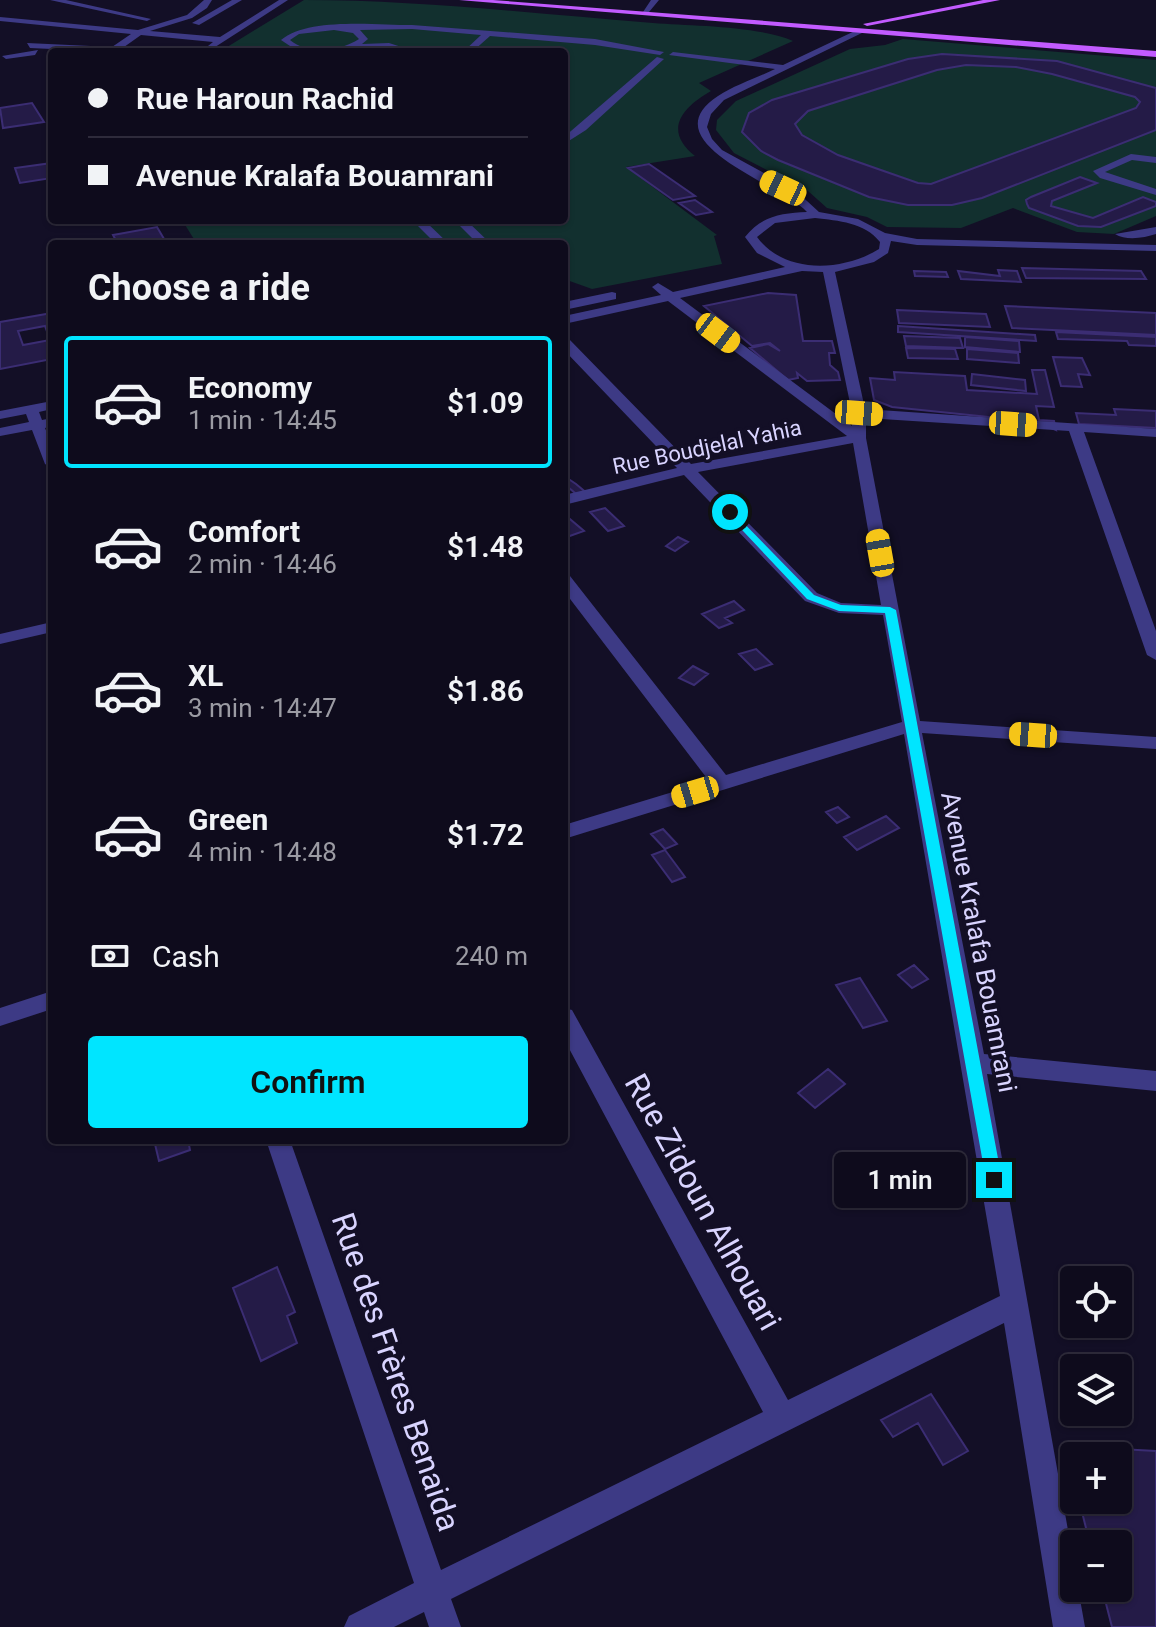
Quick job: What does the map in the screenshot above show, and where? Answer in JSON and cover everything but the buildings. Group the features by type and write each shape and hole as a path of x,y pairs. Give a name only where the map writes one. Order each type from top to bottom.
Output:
{"main road":[{"path":"463,0 1156,48"},
{"path":"519,0 1156,54"},
{"path":"863,28 960,3 996,0"}],"street":[{"path":"54,0 157,25"},
{"path":"117,48 141,31 204,8 207,0"},
{"path":"178,29 208,19 238,0"},
{"path":"209,48 284,0"},
{"path":"646,10 655,0"},
{"path":"3,17 157,25"},
{"path":"3,17 221,40"},
{"path":"3,17 7,27 190,48"},
{"path":"208,19 222,20"},
{"path":"237,21 251,22"},
{"path":"282,48 285,40 297,32 321,28 398,26 595,42 666,56 785,68"},
{"path":"321,28 347,29 362,35 364,39 349,47"},
{"path":"815,215 808,204 728,159 703,133 701,122 705,112 733,89 785,68 863,28"},
{"path":"471,48 487,34"},
{"path":"285,40 296,48"},
{"path":"35,52 30,45 38,43 85,48"},
{"path":"334,48 397,48"},
{"path":"6,57 35,52 48,54"},
{"path":"666,56 705,70"},
{"path":"568,138 666,56"},
{"path":"1156,160 1131,157 1098,171 1104,176 1156,192"},
{"path":"884,251 886,242 871,228 845,219 815,215 789,216 768,222 756,229 751,237 757,250 776,261 828,269 855,266 873,260 884,251 909,250 1156,258"},
{"path":"422,224 439,240"},
{"path":"464,224 481,240"},
{"path":"899,240 912,233 1144,234 1156,230"},
{"path":"882,236 899,240 1156,248"},
{"path":"568,305 776,261"},
{"path":"568,319 803,267"},
{"name":"Avenue Kralafa Bouamrani","path":"828,269 859,413 859,438 974,1063 1069,1627"},
{"path":"658,287 859,438"},
{"path":"568,346 811,597 839,608 890,610"},
{"path":"0,415 48,406"},
{"path":"31,409 44,424 48,444"},
{"path":"859,413 1156,433"},
{"path":"0,432 44,424"},
{"path":"1075,428 1156,655"},
{"name":"Rue Boudjelal Yahia","path":"568,499 690,469 859,438"},
{"path":"568,585 722,784"},
{"path":"0,639 48,628"},
{"path":"568,831 910,726 1156,743"},
{"path":"0,1017 48,1001"},
{"name":"Rue Zidoun Alhouari","path":"568,1024 782,1418"},
{"path":"974,1063 1156,1081"},
{"name":"Rue des Frères Benaida","path":"279,1144 445,1627"},
{"path":"360,1627 1015,1303"}],"green space":[{"path":"304,0 435,5 725,28 762,32 793,41 699,83 711,91 692,104 678,128 685,146 695,156 626,167 717,235 714,236 722,264 592,289 568,280 568,240 194,240 184,224 568,224 568,48 226,48"},
{"path":"903,39 1156,60 1156,216 1114,234 1077,232 1013,208 961,228 887,227 867,217 827,208 808,191 734,153 716,130 717,120 736,101 850,49 885,45"}],"route":[{"path":"730,512 811,597 839,608 890,610 994,1180"}]}
